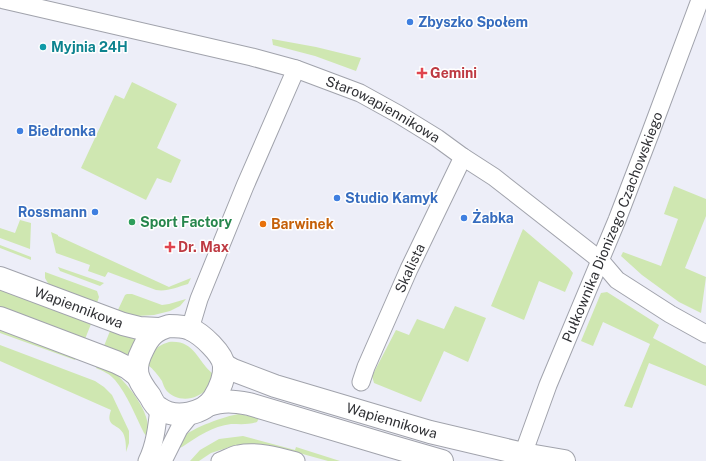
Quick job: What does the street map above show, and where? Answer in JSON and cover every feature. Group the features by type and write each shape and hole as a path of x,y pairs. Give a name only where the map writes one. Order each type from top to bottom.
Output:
{"main road":[{"name":"Wapiennikowa","path":"0,278 123,324 139,328 159,329"},
{"path":"0,318 116,362 128,368 137,375"},
{"path":"169,326 190,328 203,336 212,345 224,365 224,374 221,385 210,403 200,409 181,414 169,413 159,408 141,384 137,375 137,365 140,355 150,337 159,329 169,326"},
{"name":"Wapiennikowa","path":"224,365 275,386 408,426 523,454 564,461"},
{"name":"Wapiennikowa","path":"200,409 219,401 234,401 249,404 442,461"}],"street":[{"name":"Pułkownika Dionizego Czachowskiego","path":"523,454 548,385 617,220 700,0"},
{"name":"Starowapiennikowa","path":"10,1 252,57 296,69 360,93 437,138 463,157 494,176 600,260 617,280 670,314 706,334"},
{"path":"190,328 201,295 245,186 296,69"},
{"name":"Skalista","path":"361,382 366,367 409,269 463,157"},
{"path":"147,461 155,436 159,408"},
{"path":"163,461 179,429 200,409"},
{"path":"220,461 238,454 257,453 280,456 296,461"}],"green space":[{"path":"272,39 316,47 361,58 356,71 315,56 273,45"},
{"path":"132,82 177,104 157,148 181,160 171,183 157,178 146,200 81,168 115,95 124,99"},
{"path":"674,186 706,199 706,216 685,268 706,277 701,313 679,302 642,275 621,256 623,252 661,266 678,219 664,214"},
{"path":"20,220 31,223 30,249 0,238 0,228 15,233"},
{"path":"523,229 573,273 565,292 539,281 524,320 491,306"},
{"path":"51,232 169,287 191,278 188,284 172,289 156,290 108,272 105,277 88,271 90,265 56,253"},
{"path":"0,245 31,257 31,260 0,248"},
{"path":"58,267 104,283 100,286 60,271"},
{"path":"45,272 97,291 99,297 97,303 49,285 45,278"},
{"path":"0,290 91,324 85,339 0,308"},
{"path":"607,292 659,325 653,338 706,366 706,386 649,363 632,408 624,406 650,344 603,322 593,346 581,341 601,293"},
{"path":"132,294 162,305 186,299 180,306 170,311 154,315 137,316 117,312 125,295"},
{"path":"455,306 486,318 468,362 444,351 421,402 374,383 372,376 396,330 409,335 417,319 444,329"},
{"path":"0,328 76,356 75,360 0,333"},
{"path":"110,331 137,340 129,355 104,346"},
{"path":"169,342 178,342 190,348 213,374 208,387 193,398 180,398 169,393 154,370 148,365 155,350"},
{"path":"0,345 95,381 104,387 112,395 129,431 129,443 126,452 123,433 111,422 111,410 0,361"},
{"path":"98,364 115,373 129,387 140,403 147,421 147,437 115,380 111,376 96,368"},
{"path":"239,414 259,418 257,422 254,423 231,424 218,427 205,432 182,447 175,448 183,437 201,426"},
{"path":"243,436 295,450 296,447 340,461 328,461 281,448 256,444 236,445 211,453 199,461 190,461 200,450 219,439"}],"place":[{"name":"Zbyszko Społem","path":"410,22"},
{"name":"Myjnia 24H","path":"43,47"},
{"name":"Gemini","path":"422,73"},
{"name":"Biedronka","path":"20,131"},
{"name":"Studio Kamyk","path":"337,198"},
{"name":"Rossmann","path":"95,212"},
{"name":"Żabka","path":"464,218"},
{"name":"Sport Factory","path":"132,222"},
{"name":"Barwinek","path":"263,224"},
{"name":"Dr. Max","path":"170,247"}]}
